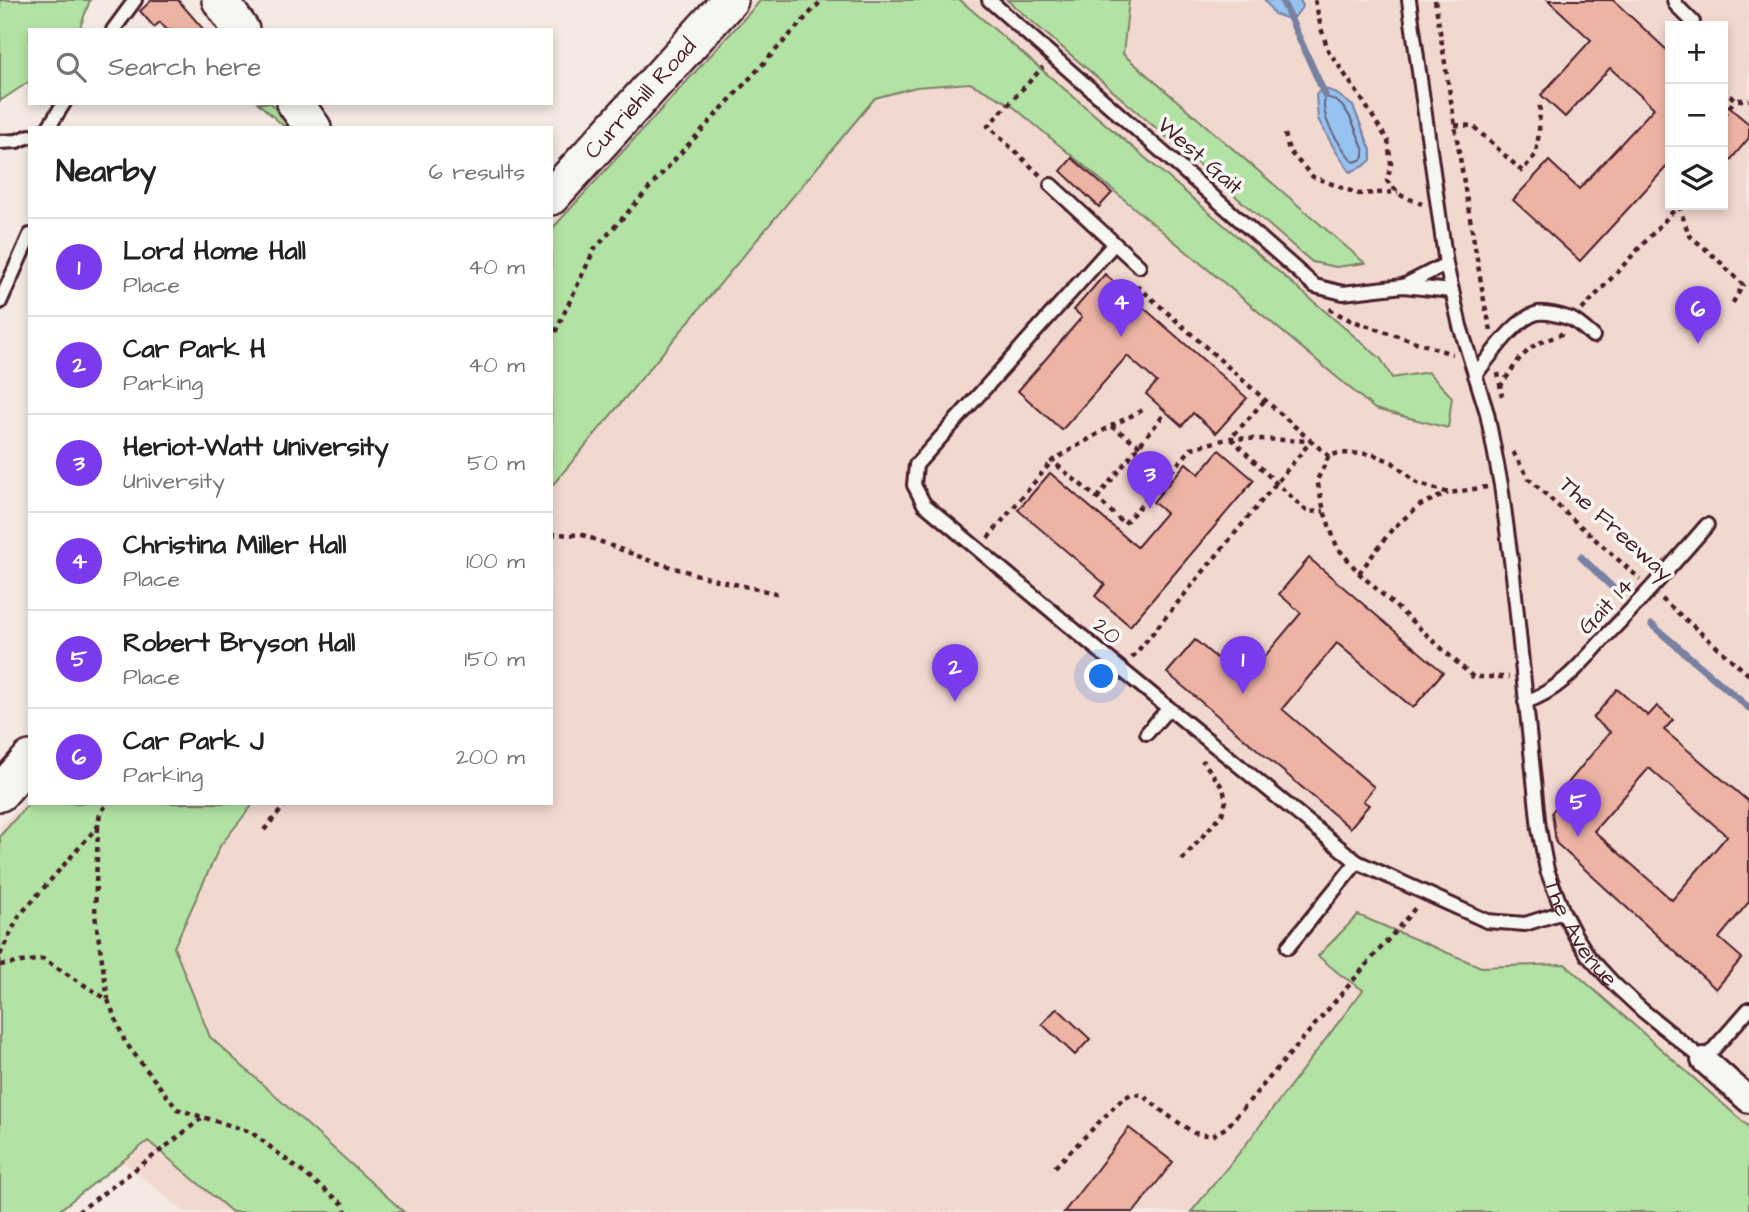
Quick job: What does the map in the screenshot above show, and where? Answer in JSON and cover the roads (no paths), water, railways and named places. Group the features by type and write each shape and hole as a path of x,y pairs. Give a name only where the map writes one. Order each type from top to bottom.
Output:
{"street":[{"path":"219,0 240,28"},
{"name":"Curriehill Road","path":"553,195 730,0"},
{"path":"296,105 312,126"},
{"path":"0,793 28,761"},
{"name":"The Avenue","path":"1704,1060 1749,1100"}],"lane":[{"path":"114,28 135,0"},
{"name":"West Gait","path":"989,0 1315,286 1343,293 1403,286 1452,291"},
{"path":"1409,0 1446,264 1460,326 1487,413 1502,485 1525,702"},
{"path":"1674,0 1692,21"},
{"path":"49,126 63,105"},
{"path":"0,142 17,141 28,137"},
{"path":"1051,185 1139,266"},
{"path":"0,302 28,239"},
{"name":"20","path":"1114,244 916,465 914,485 924,504 1357,862 1486,921 1525,924 1563,912"},
{"name":"West Gait","path":"1403,286 1446,264"},
{"path":"1475,375 1525,318 1539,313 1573,320 1593,336"},
{"name":"Gait 14","path":"1525,702 1543,696 1562,683 1707,525"},
{"name":"The Avenue","path":"1525,702 1539,829 1547,870 1563,912 1589,957 1614,984 1704,1060"},
{"path":"1147,733 1169,708"},
{"path":"1288,947 1357,862"},
{"path":"1704,1060 1749,1009"}],"water":[{"path":"1265,0 1300,0 1303,6 1292,20 1274,14"},
{"path":"1322,88 1334,92 1353,106 1371,150 1371,160 1364,166 1350,172 1318,119 1316,95"}],"waterway":[{"path":"1282,0 1325,95"},
{"path":"1581,557 1616,591"},
{"path":"1652,625 1749,708"}],"place":[{"name":"Christina Miller Hall","path":"1121,337"},
{"name":"Car Park J","path":"1698,344"},
{"name":"Heriot-Watt University","path":"1150,509"},
{"name":"Lord Home Hall","path":"1243,694"},
{"name":"Car Park H","path":"955,702"},
{"name":"Robert Bryson Hall","path":"1578,837"}]}
